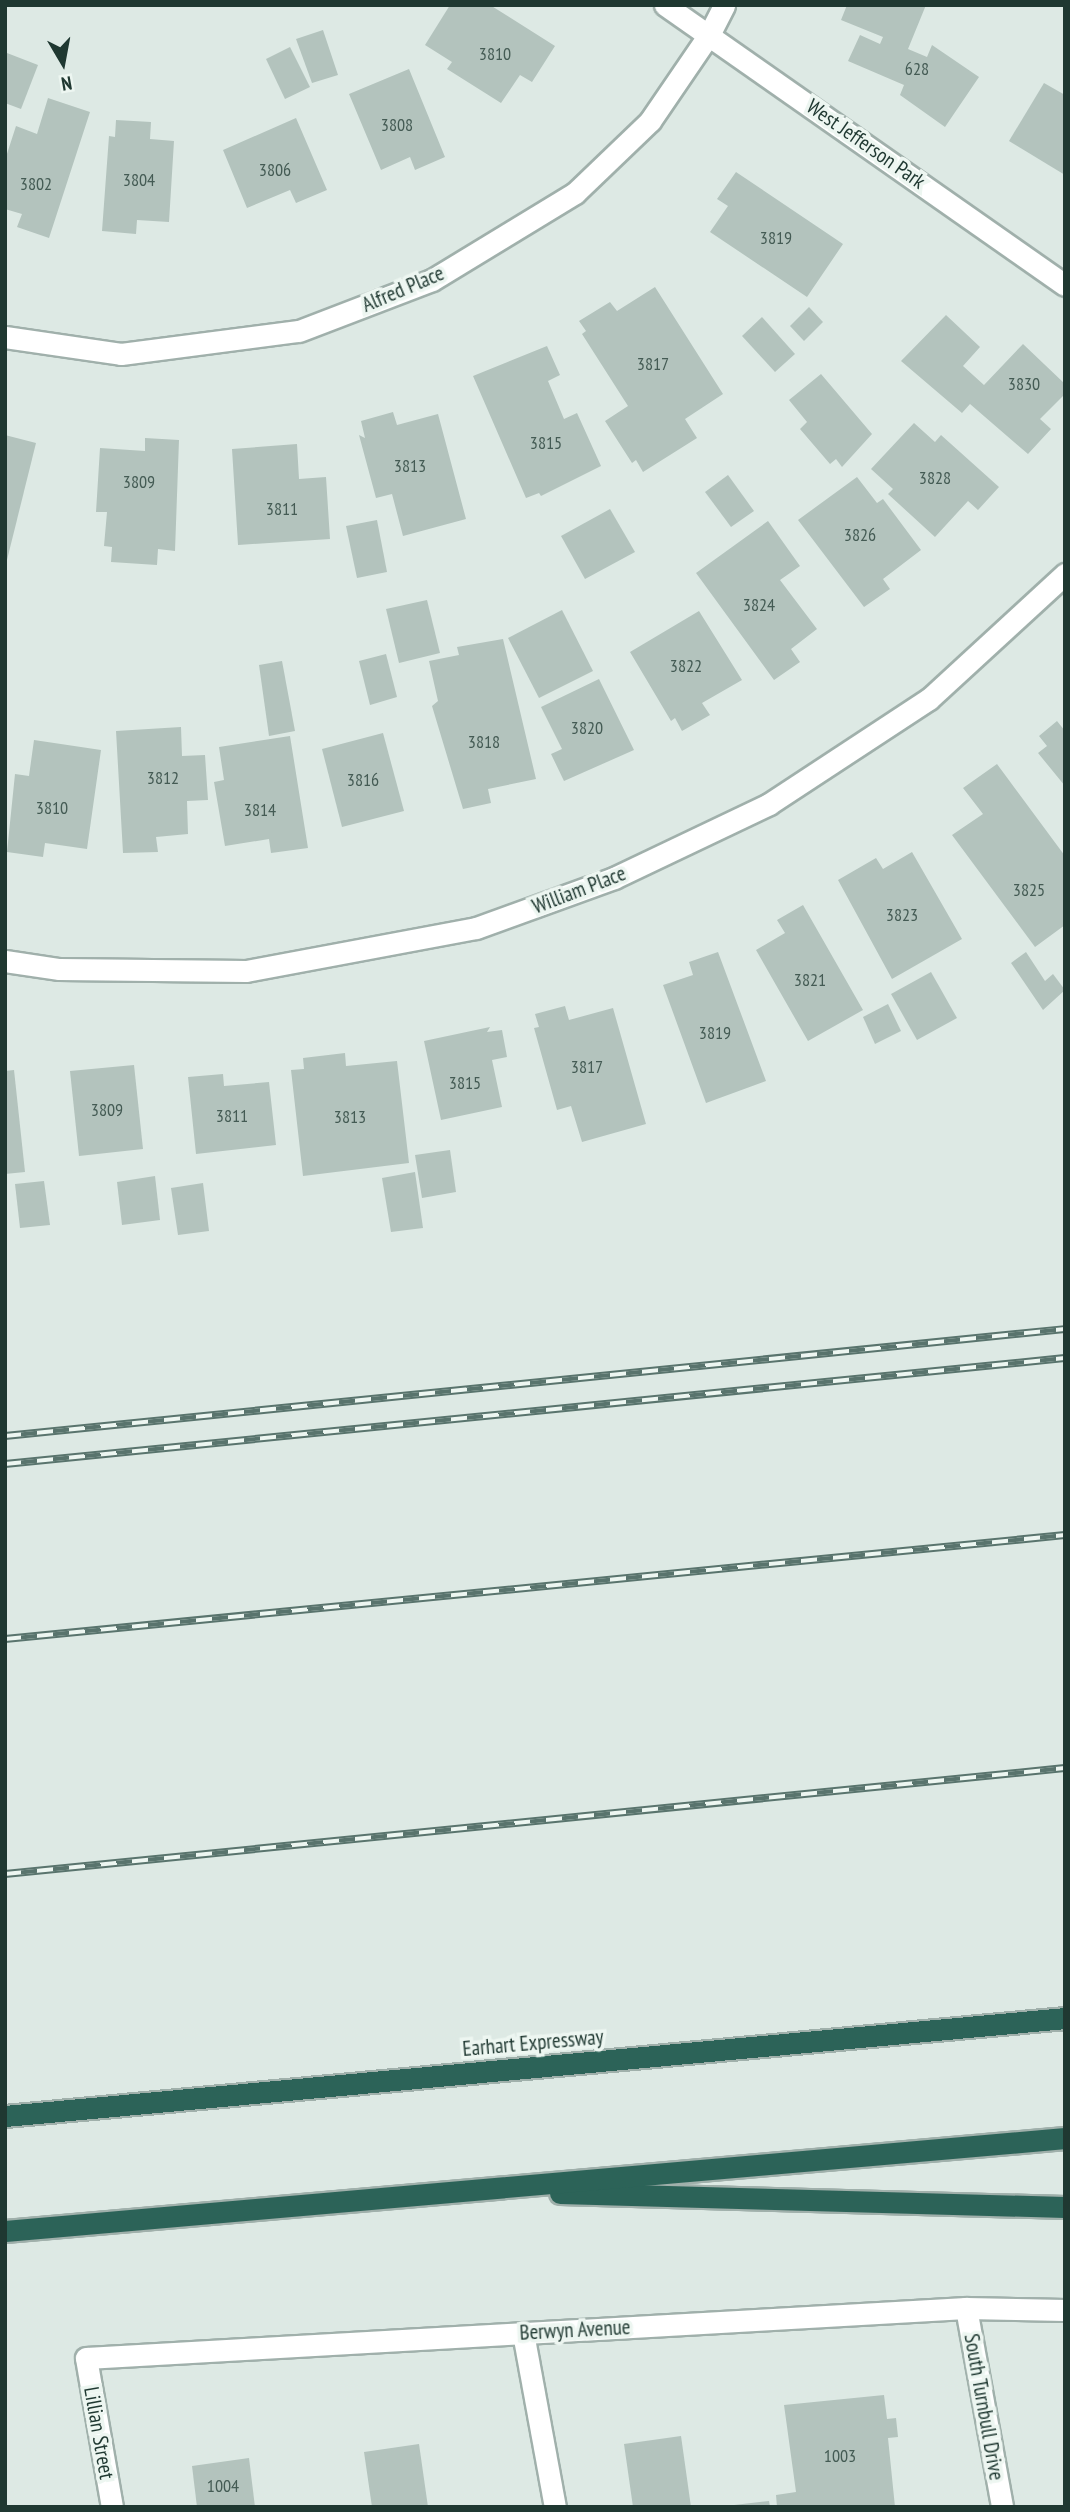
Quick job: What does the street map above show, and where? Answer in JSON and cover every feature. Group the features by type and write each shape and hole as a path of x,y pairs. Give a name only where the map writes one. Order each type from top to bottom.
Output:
{"highway":[{"name":"Earhart Expressway","path":"5,2116 1065,2018"},
{"path":"5,2231 1065,2138"},
{"path":"457,2190 1065,2207"}],"street":[{"name":"West Jefferson Park","path":"665,5 710,33 1065,285"},
{"name":"Alfred Place","path":"5,337 121,354 299,331 432,280 575,193 650,121 710,33 724,5"},
{"name":"William Place","path":"5,961 59,969 246,971 476,928 614,878 769,804 929,699 1065,574"},
{"name":"Berwyn Avenue","path":"86,2358 966,2308 1065,2310"},
{"name":"South Turnbull Drive","path":"966,2308 1002,2507"},
{"path":"523,2333 555,2507"},
{"name":"Lillian Street","path":"86,2358 112,2507"}],"building":[{"path":"450,5 490,5 555,46 532,82 520,75 501,103 447,69 452,62 425,45"},
{"path":"847,5 926,5 908,49 927,57 932,45 979,77 945,127 900,95 904,85 848,61 860,35 880,44 883,37 841,20"},
{"path":"323,30 338,75 312,83 296,39"},
{"path":"290,47 310,87 285,99 266,59"},
{"path":"7,53 38,65 21,109 5,103"},
{"path":"409,69 445,157 415,170 410,157 381,170 349,94"},
{"path":"1044,83 1065,95 1065,175 1009,141"},
{"path":"48,98 90,112 49,238 17,227 22,214 5,209 5,160 16,126 37,134"},
{"path":"296,118 327,190 296,203 290,190 247,208 223,150"},
{"path":"116,120 151,122 150,139 174,141 169,222 137,220 136,234 102,231 109,136 115,137"},
{"path":"736,172 843,244 807,297 710,232 728,206 717,199"},
{"path":"655,287 723,394 685,419 697,438 643,472 636,460 632,463 605,421 628,406 582,334 586,331 579,321 610,302 617,311"},
{"path":"809,307 823,322 804,341 790,326"},
{"path":"946,315 980,347 963,366 984,385 1023,344 1065,384 1065,394 1040,419 1051,429 1028,454 970,404 962,413 901,361"},
{"path":"762,317 795,354 775,372 742,336"},
{"path":"547,346 560,375 548,381 564,419 577,413 601,466 541,496 539,493 526,498 473,376"},
{"path":"821,374 872,434 842,467 836,459 830,464 800,429 807,422 789,400"},
{"path":"393,412 397,425 438,414 466,519 403,536 392,494 376,498 359,435 365,438 361,421"},
{"path":"914,423 935,442 941,435 999,487 978,510 968,501 935,537 888,494 893,489 871,469"},
{"path":"5,435 36,443 6,564 5,564"},
{"path":"145,438 179,440 175,551 158,549 157,565 111,562 112,547 104,546 107,512 96,512 100,448 145,451"},
{"path":"297,444 299,479 326,477 330,539 238,545 232,449"},
{"path":"728,475 754,511 731,527 705,492"},
{"path":"857,477 877,503 883,499 921,550 883,579 890,589 864,607 798,520"},
{"path":"610,509 635,552 585,579 561,536"},
{"path":"377,520 387,572 357,578 346,526"},
{"path":"768,521 800,566 780,580 817,629 791,649 800,662 774,680 696,573"},
{"path":"427,600 440,653 399,663 386,609"},
{"path":"562,610 593,671 539,698 508,638"},
{"path":"699,611 742,680 702,703 710,715 682,731 675,718 671,721 630,652"},
{"path":"503,639 536,779 488,789 491,803 463,809 432,706 438,701 429,661 459,655 457,647"},
{"path":"386,654 397,697 370,705 359,661"},
{"path":"282,661 295,731 269,736 259,665"},
{"path":"599,679 634,750 564,781 551,754 562,749 541,707"},
{"path":"1057,721 1065,731 1065,786 1038,753 1047,746 1039,736"},
{"path":"181,727 182,756 205,755 208,800 187,801 188,834 156,837 158,852 123,853 116,731"},
{"path":"383,733 404,811 342,827 322,749"},
{"path":"290,736 308,848 271,853 269,839 225,846 214,782 224,780 219,747"},
{"path":"34,740 101,750 87,849 45,843 43,857 7,852 15,774 29,776"},
{"path":"997,764 1065,856 1065,925 1035,947 952,835 983,814 963,788"},
{"path":"912,852 962,939 892,979 838,880 876,858 883,869"},
{"path":"803,905 863,1010 808,1041 756,950 785,933 777,920"},
{"path":"718,952 766,1081 706,1103 663,985 693,975 689,962"},
{"path":"1026,952 1045,981 1053,974 1065,990 1043,1010 1011,963"},
{"path":"931,972 957,1018 917,1040 891,994"},
{"path":"888,1004 901,1031 875,1044 863,1017"},
{"path":"565,1006 569,1020 613,1008 646,1124 582,1142 571,1106 557,1110 534,1028 539,1027 535,1014"},
{"path":"490,1027 487,1032 502,1030 507,1057 492,1060 502,1107 441,1120 424,1041"},
{"path":"345,1053 346,1066 397,1061 409,1163 303,1176 291,1070 304,1069 303,1058"},
{"path":"134,1065 143,1149 79,1156 70,1071"},
{"path":"14,1070 25,1172 5,1174 5,1071"},
{"path":"223,1074 224,1086 269,1082 276,1145 196,1154 188,1077"},
{"path":"450,1150 456,1192 422,1198 415,1155"},
{"path":"415,1172 423,1228 391,1232 382,1178"},
{"path":"155,1176 160,1220 122,1225 117,1182"},
{"path":"44,1181 50,1225 20,1228 15,1184"},
{"path":"203,1183 209,1231 178,1235 171,1188"},
{"path":"884,2395 887,2419 896,2418 898,2437 888,2438 895,2507 777,2507 776,2495 796,2492 784,2405"},
{"path":"681,2436 691,2507 633,2507 624,2444"},
{"path":"419,2444 428,2507 372,2507 364,2452"},
{"path":"249,2458 255,2507 197,2507 192,2466"},
{"path":"769,2501 770,2507 734,2505"}],"railway":[{"path":"5,1436 1065,1329"},
{"path":"5,1464 1065,1358"},
{"path":"5,1639 1065,1535"},
{"path":"5,1874 1065,1768"}]}
